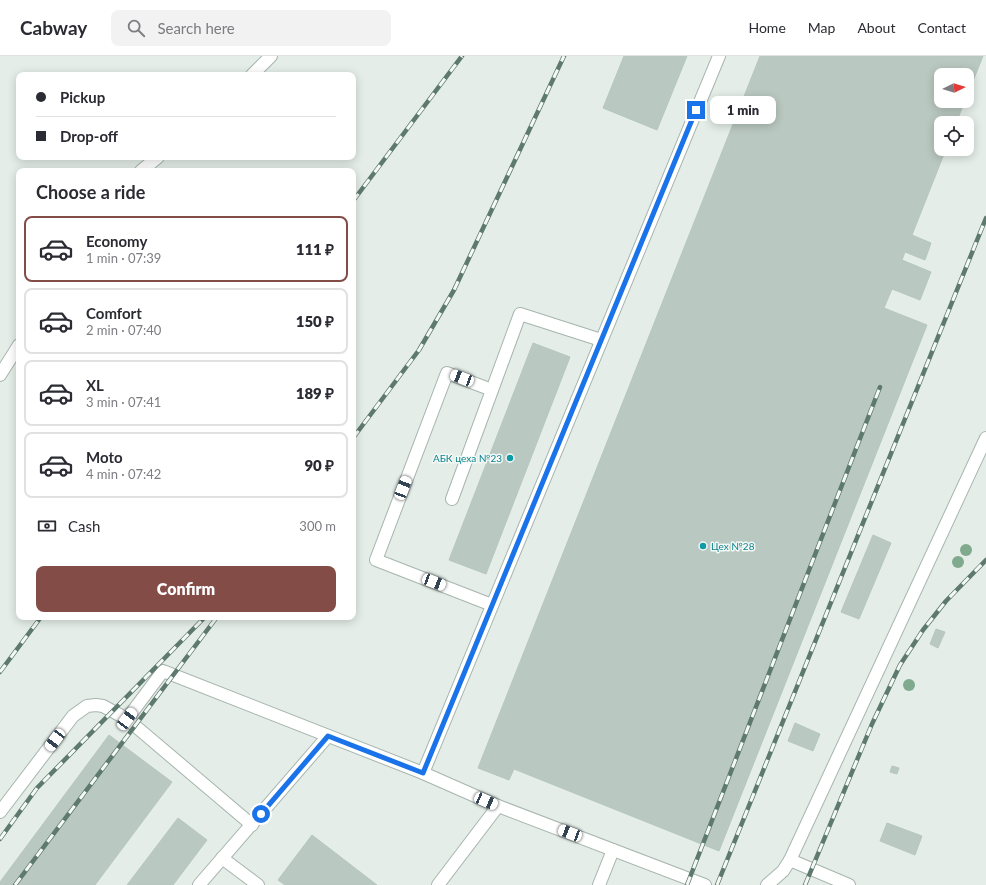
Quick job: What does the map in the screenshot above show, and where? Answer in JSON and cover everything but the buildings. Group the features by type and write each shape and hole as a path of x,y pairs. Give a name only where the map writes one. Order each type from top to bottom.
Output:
{"street":[{"path":"255,72 271,56"},
{"path":"423,773 719,56"},
{"path":"145,168 154,160"},
{"path":"452,499 520,314 601,340"},
{"path":"0,375 16,350"},
{"path":"492,390 447,373 376,560 492,605"},
{"path":"767,885 783,871 790,860 986,438"},
{"path":"127,719 163,671 423,773 498,806 705,885"},
{"path":"0,812 80,710 88,706 103,706 127,719 252,825"},
{"path":"199,885 328,736"},
{"path":"438,885 498,806"},
{"path":"599,885 613,850"},
{"path":"222,858 258,885"},
{"path":"790,860 849,885"}],"railway":[{"path":"356,197 462,56"},
{"path":"356,434 419,350 454,290 564,56"},
{"path":"717,885 986,218"},
{"path":"687,885 880,387"},
{"path":"805,885 872,724 900,665 923,630 946,601 986,560"},
{"path":"0,672 39,620"},
{"path":"0,839 37,788 202,620"},
{"path":"15,885 215,620"}],"place":[{"name":"АБК цеха №23","path":"510,458"},
{"name":"Цех №28","path":"703,546"}],"route":[{"path":"261,814 328,736 423,773 696,110"}]}
